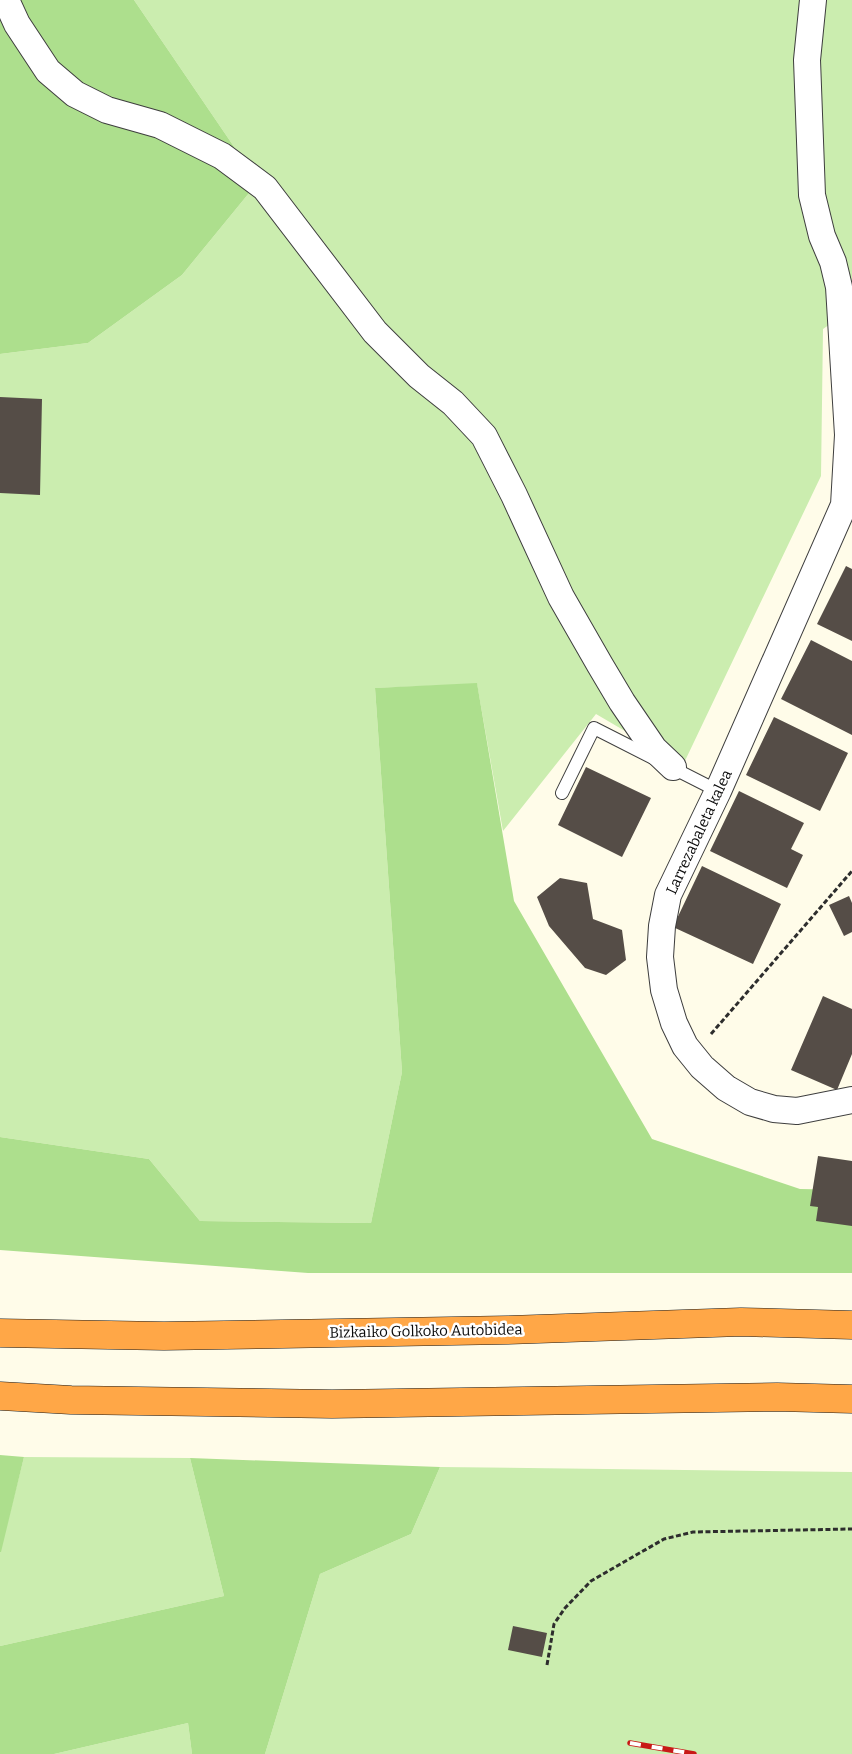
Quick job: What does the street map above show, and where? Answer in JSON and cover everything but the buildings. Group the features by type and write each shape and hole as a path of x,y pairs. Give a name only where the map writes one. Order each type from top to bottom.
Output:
{"highway":[{"name":"Bizkaiko Golkoko Autobidea","path":"0,1333 164,1336 508,1330 741,1322 852,1325"},
{"path":"0,1396 71,1400 332,1404 778,1397 852,1399"}],"street":[{"path":"6,0 17,24 48,71 75,94 107,110 169,129 222,156 264,188 374,332 419,376 453,402 484,436 514,494 561,596 581,631 622,702 654,749 674,767"},
{"name":"Larrezabaleta kalea","path":"813,0 807,60 812,195 822,236 833,262 839,287 848,435 848,504 718,791 668,895 662,926 660,957 664,990 674,1023 685,1046 702,1067 726,1088 750,1102 774,1110 797,1111 852,1100"}],"lane":[{"path":"562,793 594,728 718,791"}],"path":[{"path":"692,1055 852,871"},
{"path":"547,1665 554,1624 564,1608 591,1581 664,1539 693,1532 852,1529"}],"green space":[{"path":"0,0 134,0 258,182 182,275 88,343 0,354"},
{"path":"134,0 852,0 852,309 823,329 821,476 683,765 596,714 503,831 477,684 375,688 402,1072 371,1223 200,1221 149,1159 0,1137 0,354 88,343 182,275 258,182"},
{"path":"477,683 514,901 652,1139 800,1189 852,1190 852,1273 308,1273 0,1250 0,1137 149,1159 200,1221 371,1223 402,1072 375,688"},
{"path":"0,1455 24,1457 1,1552 0,1552"},
{"path":"24,1457 190,1458 224,1596 0,1646 0,1552"},
{"path":"190,1458 440,1467 411,1534 320,1574 265,1754 192,1754 188,1723 54,1754 0,1754 0,1646 224,1596"},
{"path":"440,1467 852,1472 852,1754 265,1754 320,1574 411,1534"},
{"path":"188,1723 192,1754 54,1754"}],"railway":[{"path":"630,1743 694,1754"}]}
